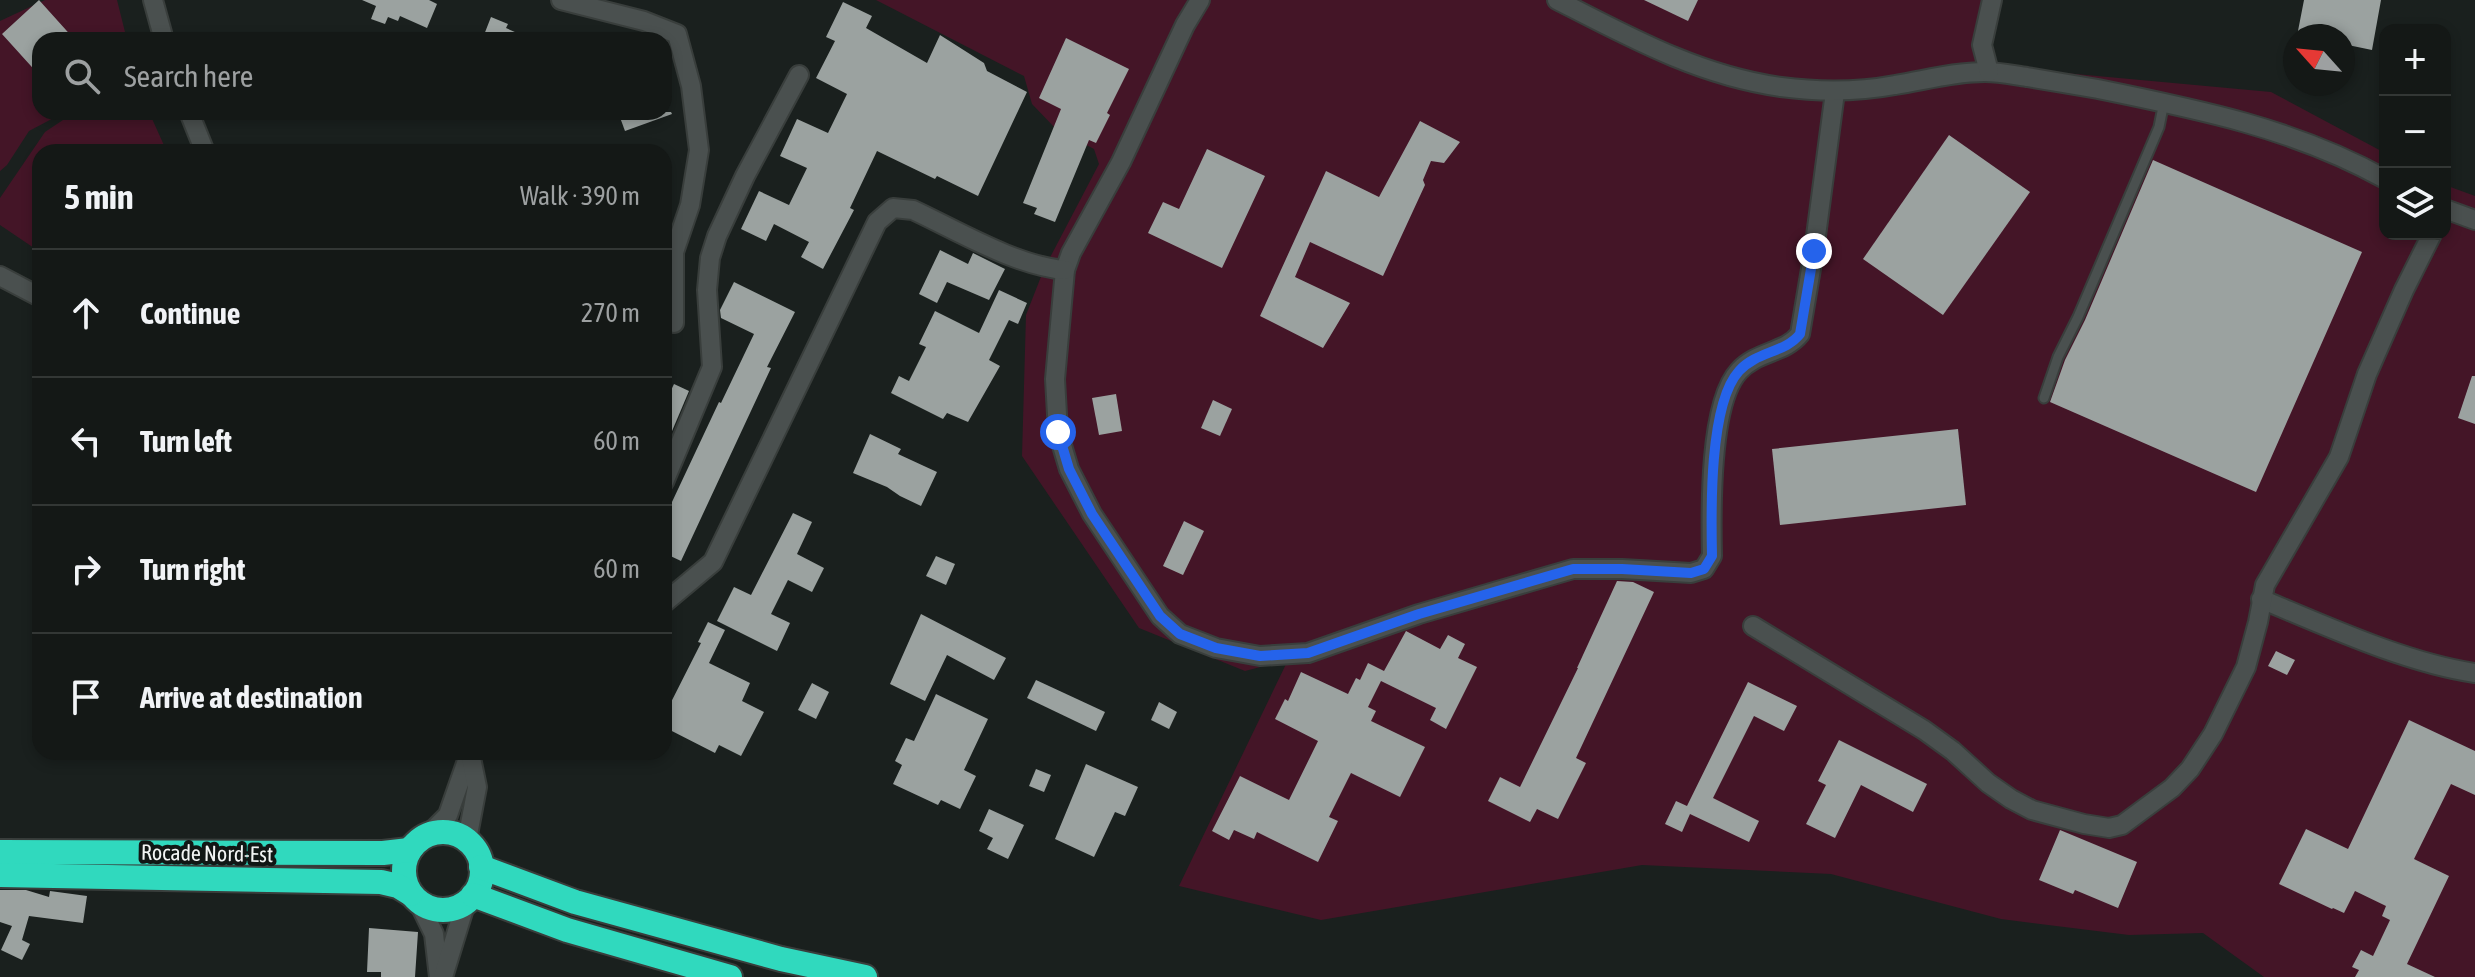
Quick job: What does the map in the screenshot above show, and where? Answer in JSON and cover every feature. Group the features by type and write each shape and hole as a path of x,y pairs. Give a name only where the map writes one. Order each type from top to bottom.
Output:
{"highway":[{"path":"448,832 467,840 479,857 482,876 469,899 447,910 437,910 415,898 404,875 407,856 420,841 448,832"},
{"name":"Rocade Nord-Est","path":"0,852 383,853 409,850 420,841"},
{"path":"481,867 590,906 781,959 865,977"},
{"name":"Rocade Nord-Est","path":"0,875 381,882 398,886 415,898"},
{"path":"469,899 730,977"}],"street":[{"path":"153,0 162,32"},
{"path":"561,0 644,21 672,32"},
{"path":"1200,0 1065,270 1055,379 1058,432 1069,469 1092,514 1160,616 1180,634 1216,648 1260,656 1308,653 1419,614 1573,569 1691,573 1704,569 1712,556 1717,423 1728,387 1737,372 1753,358 1793,343 1800,334 1835,92"},
{"path":"1557,0 1651,47 1716,73 1780,87 1835,92 1897,85 1927,77 1989,72 2164,102 2246,122 2295,137 2379,176"},
{"path":"1989,72 1982,45 1992,0"},
{"path":"672,32 677,34 691,86 699,150 690,205 674,252 674,323"},
{"path":"672,463 712,367 707,290 710,258 717,236 799,75"},
{"path":"192,120 202,144"},
{"path":"672,596 713,562 877,222 893,208 913,210 1044,269 1065,270"},
{"path":"2451,211 2475,220"},
{"path":"1753,626 1924,730 2011,799 2032,810 2084,824 2109,828 2122,825 2172,788 2190,769 2213,734 2246,667 2261,599 2276,563 2339,457 2367,374 2429,240"},
{"path":"0,276 32,293"},
{"path":"2261,599 2355,637 2442,666 2475,673"},
{"path":"420,841 448,815 467,760"},
{"path":"467,840 477,787 472,760"},
{"path":"415,898 434,934 441,977"},
{"path":"441,977 469,899"}],"lane":[{"path":"2044,398 2058,357 2159,127 2164,102"}],"shaded area":[{"path":"45,0 117,0 125,32 32,32 32,120 50,120 29,131 0,171 0,21"},
{"path":"876,0 1988,0 1979,65 2271,92 2379,150 2379,240 2451,240 2451,187 2475,196 2475,977 2264,977 2203,933 2129,935 2001,919 1831,874 1642,865 1321,920 1179,886 1288,660 1245,671 1139,628 1022,456 1026,315 1044,269 1099,164 1094,149 1056,129 1032,104 1024,76"},
{"path":"63,120 153,120 163,144 37,144 45,132"},
{"path":"32,151 32,247 0,225 0,198"}],"building":[{"path":"39,0 68,32 32,32 32,67 2,34"},
{"path":"362,0 429,0 437,4 427,28 400,16 398,21 388,17 385,24 371,19 376,6"},
{"path":"1644,0 1698,0 1688,21"},
{"path":"2304,0 2381,0 2372,50 2355,46 2355,24 2299,24"},
{"path":"843,2 872,16 866,28 927,63 940,35 984,63 987,71 1027,92 978,196 877,151 850,208 854,210 823,269 801,257 809,242 774,224 766,241 741,229 759,191 789,205 807,168 780,156 797,119 828,133 847,94 816,78 835,41 826,37"},
{"path":"491,17 508,24 506,28 515,32 485,32"},
{"path":"1066,38 1129,69 1096,143 1089,140 1055,222 1034,214 1037,208 1023,203 1061,109 1039,98"},
{"path":"621,120 655,120 625,131"},
{"path":"1420,121 1460,142 1444,163 1431,161 1423,180 1425,185 1383,276 1310,242 1295,277 1350,303 1323,348 1260,316 1326,171 1379,197"},
{"path":"1949,135 2030,192 1943,315 1863,259"},
{"path":"1207,149 1265,176 1222,268 1148,233 1163,202 1179,209"},
{"path":"2153,160 2362,252 2256,492 2050,402 2065,360"},
{"path":"940,250 968,264 973,253 1005,269 989,300 947,282 937,303 919,294"},
{"path":"734,282 795,312 767,367 771,368 681,561 672,557 672,502 754,334 721,318 720,310"},
{"path":"999,290 1027,303 1018,324 1009,320 989,360 1000,366 968,422 947,413 943,419 891,393 899,376 909,381 926,347 919,344 935,311 979,333"},
{"path":"2472,376 2475,376 2475,424 2458,418"},
{"path":"674,384 689,391 672,431"},
{"path":"1116,394 1122,431 1099,435 1092,398"},
{"path":"1213,400 1232,409 1220,436 1201,428"},
{"path":"1958,429 1966,505 1780,525 1772,449"},
{"path":"870,434 901,449 898,454 937,472 921,506 853,473"},
{"path":"793,513 812,522 797,554 824,568 812,592 788,580 771,614 790,623 777,651 717,621 734,587 751,595"},
{"path":"1184,521 1204,531 1183,575 1163,566"},
{"path":"936,556 955,564 946,585 926,576"},
{"path":"1617,581 1633,582 1654,592 1576,758 1586,763 1558,819 1537,809 1530,822 1488,801 1500,777 1520,787"},
{"path":"921,614 1006,658 994,680 947,655 925,701 890,684"},
{"path":"708,622 725,630 709,663 750,683 742,701 764,712 741,756 719,745 715,753 672,731 672,700 701,643 698,642"},
{"path":"1406,631 1440,649 1448,635 1465,644 1458,658 1477,667 1446,729 1430,720 1436,708 1381,681 1368,707 1376,711 1371,721 1425,747 1400,797 1351,773 1329,817 1338,821 1318,862 1257,832 1254,839 1234,830 1229,840 1212,831 1240,776 1289,800 1318,741 1275,719 1285,699 1288,701 1301,672 1348,694 1356,678 1360,680 1368,663 1384,671"},
{"path":"2276,651 2295,660 2287,675 2268,666"},
{"path":"1036,680 1105,712 1096,731 1027,698"},
{"path":"1748,682 1797,706 1784,731 1754,716 1713,798 1759,821 1749,842 1690,814 1682,832 1665,824 1676,801 1687,806"},
{"path":"812,683 829,692 816,719 798,710"},
{"path":"936,694 988,719 964,770 976,776 960,809 941,800 938,805 893,784 902,765 895,761 906,738 914,741"},
{"path":"1159,702 1177,712 1169,729 1151,720"},
{"path":"2409,720 2475,751 2475,795 2451,784 2414,859 2449,876 2407,964 2435,977 2355,977 2359,970 2352,967 2361,950 2373,956 2390,920 2382,916 2386,906 2355,891 2344,913 2279,884 2306,829 2348,849"},
{"path":"1839,740 1927,784 1913,812 1861,785 1835,838 1806,824 1826,785 1818,781"},
{"path":"1086,764 1138,787 1125,816 1115,812 1094,857 1055,839"},
{"path":"1036,769 1051,775 1044,792 1029,786"},
{"path":"989,809 1024,825 1008,859 987,849 993,838 979,831"},
{"path":"2060,830 2137,862 2118,908 2075,890 2073,894 2039,880"},
{"path":"0,890 26,890 49,897 50,891 87,896 83,923 29,916 22,940 30,944 22,960 1,950 12,926 0,922"},
{"path":"369,928 418,932 415,977 381,977 381,972 367,972"}],"route":[{"path":"1058,432 1069,469 1092,514 1160,616 1180,634 1216,648 1260,656 1308,653 1419,614 1573,569 1691,573 1704,569 1712,556 1717,423 1721,403 1737,372 1753,358 1793,343 1800,334 1814,251"}]}
